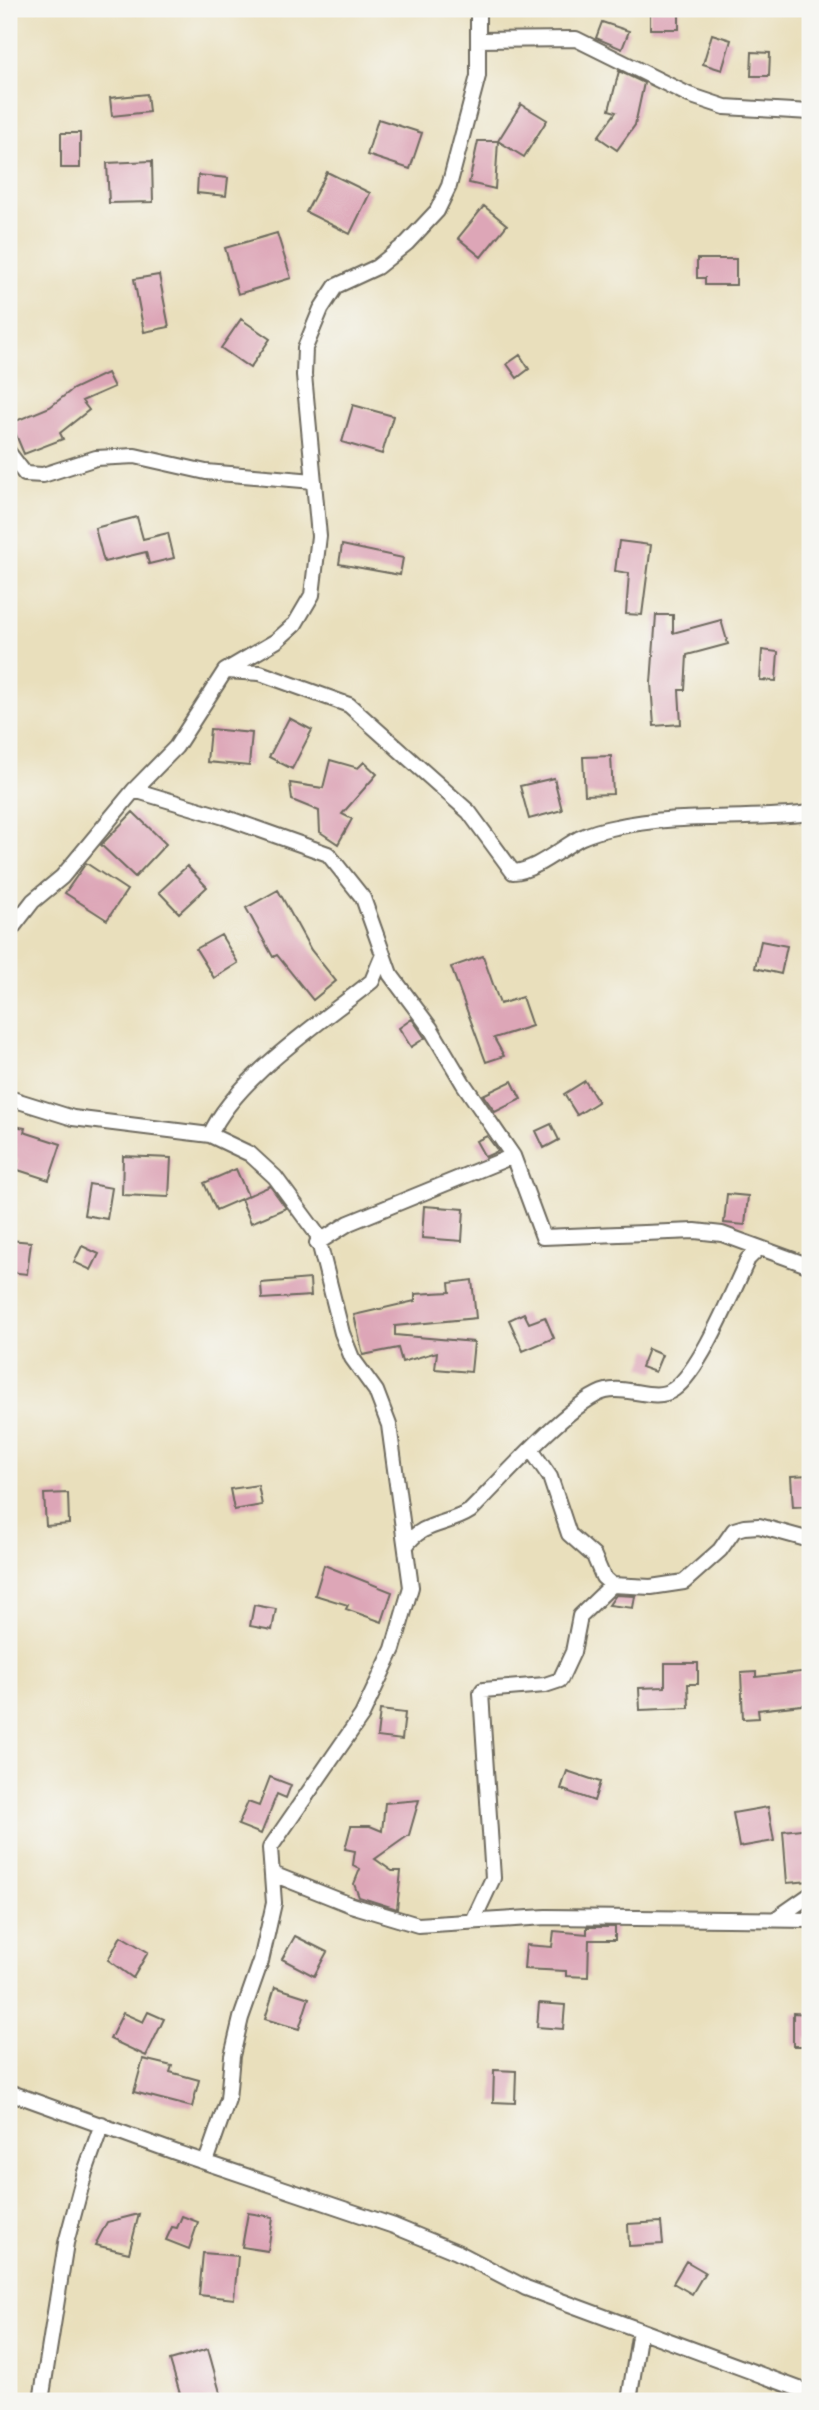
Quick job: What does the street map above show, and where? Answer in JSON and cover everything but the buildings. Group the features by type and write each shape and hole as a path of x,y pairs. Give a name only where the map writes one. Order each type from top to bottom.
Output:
{"street":[{"path":"9,932 33,901 62,877 134,790 176,747 225,671 276,641 295,624 312,594 319,536 304,375 305,348 321,309 336,286 377,267 407,243 437,211 449,186 471,111 478,76 478,9"},
{"path":"478,40 576,39 689,95 716,104 738,109 810,112"},
{"path":"9,453 25,474 31,475 43,475 96,458 135,456 206,472 314,481"},
{"path":"225,671 260,673 349,705 469,812 513,872 546,858 583,836 617,827 701,817 770,819 810,813"},
{"path":"134,790 224,817 328,854 363,898 390,974 430,1029 513,1156 543,1237 695,1231 722,1234 810,1266"},
{"path":"210,1135 219,1114 239,1091 372,981 382,957"},
{"path":"9,1098 74,1118 210,1135 250,1154 275,1177 317,1234 317,1243 347,1345 352,1358 376,1391 389,1425 411,1587 384,1669 362,1715 274,1840 270,1858 274,1903 264,1947 241,2018 226,2106 206,2162"},
{"path":"317,1243 349,1223 513,1156"},
{"path":"406,1546 419,1531 456,1521 470,1511 572,1412 606,1391 659,1395 674,1389 691,1371 748,1259 758,1248"},
{"path":"532,1451 550,1477 569,1534 594,1556 603,1577 612,1585 651,1587 684,1582 720,1550 734,1530 744,1527 759,1525 810,1540"},
{"path":"473,1921 493,1878 481,1693 483,1690 545,1685 560,1680 573,1652 580,1616 612,1585"},
{"path":"273,1874 322,1895 408,1923 436,1926 546,1917 810,1920"},
{"path":"777,1918 810,1895"},
{"path":"9,2092 394,2226 457,2252 526,2288 810,2393"},
{"path":"44,2398 66,2244 85,2172 102,2124"},
{"path":"629,2401 640,2330"}]}
